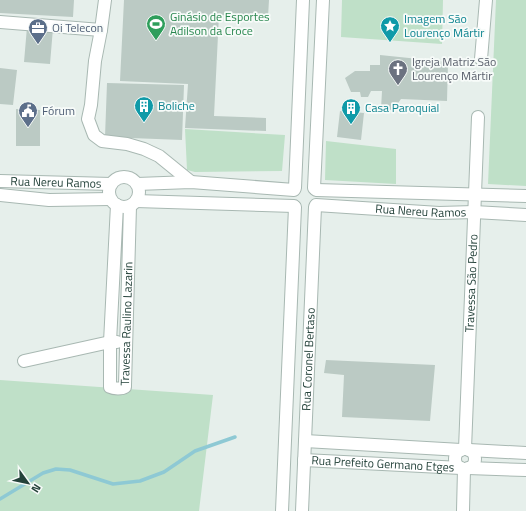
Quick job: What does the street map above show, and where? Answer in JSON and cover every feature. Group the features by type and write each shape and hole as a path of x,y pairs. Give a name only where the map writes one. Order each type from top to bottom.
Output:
{"street":[{"path":"104,0 88,119 94,135 102,141 127,144 149,151 159,156 191,182"},
{"path":"294,207 291,196 294,189 303,0"},
{"path":"315,189 323,0"},
{"path":"481,59 486,0"},
{"path":"0,22 101,30"},
{"name":"Travessa São Pedro","path":"464,468 471,466 474,459 474,456 465,450 478,117"},
{"path":"133,203 139,192 137,184 134,180 131,178 122,177 114,180 109,188 109,194 114,202 121,207 133,203 294,207 303,211 311,210 315,206 318,199 318,194 315,189 306,184 302,184 294,189 191,182 137,184"},
{"name":"Rua Nereu Ramos","path":"0,181 111,184"},
{"name":"Rua Nereu Ramos","path":"315,189 526,196"},
{"name":"Rua Nereu Ramos","path":"0,195 49,200 114,202"},
{"name":"Travessa Raulino Lazarin","path":"114,202 110,342 110,388 113,389 125,387 133,203"},
{"name":"Rua Nereu Ramos","path":"315,206 439,213 474,212 526,214"},
{"name":"Rua Coronel Bertaso","path":"302,511 315,206"},
{"name":"Rua Coronel Bertaso","path":"282,511 294,207"},
{"path":"290,324 310,326"},
{"path":"24,361 110,342 126,342"},
{"name":"Rua Prefeito Germano Etges","path":"305,441 526,453"},
{"name":"Rua Prefeito Germano Etges","path":"304,460 526,470"},
{"path":"463,511 464,468"}],"green space":[{"path":"342,0 443,0 442,44 341,37"},
{"path":"496,0 526,0 526,186 488,184"},
{"path":"185,129 285,135 282,171 195,172 187,170"},
{"path":"326,141 396,149 396,184 325,180"},
{"path":"0,380 213,395 199,511 0,511"}],"building":[{"path":"0,0 74,0 73,17 0,13"},
{"path":"124,0 269,0 268,17 219,15 214,116 266,118 266,131 185,128 188,84 120,81"},
{"name":"Oi Telecon","path":"27,27 53,28 50,64 24,62"},
{"name":"Igreja Matriz São Lourenço Mártir","path":"380,55 448,62 447,101 401,99 393,110 381,109 382,91 371,91 368,97 361,97 360,92 351,92 345,78 355,71 370,71 370,65 380,65"},
{"path":"0,68 17,70 13,105 0,104"},
{"name":"Boliche","path":"107,83 184,85 182,140 105,137"},
{"name":"Fórum","path":"16,109 40,110 40,146 16,146"},
{"name":"Casa Paroquial","path":"340,111 364,113 361,140 337,137"},
{"path":"326,360 435,365 430,421 342,417 344,375 324,373"}],"waterway":[{"path":"0,499 43,473 56,469 70,470 113,484 140,481 164,472 195,451 235,437"}],"place":[{"name":"Ginásio de Esportes Adilson da Croce","path":"156,41"},
{"name":"Imagem São Lourenço Mártir","path":"390,43"},
{"name":"Oi Telecon","path":"38,45"},
{"name":"Igreja Matriz São Lourenço Mártir","path":"398,86"},
{"name":"Boliche","path":"144,123"},
{"name":"Casa Paroquial","path":"351,125"},
{"name":"Fórum","path":"28,128"}]}
